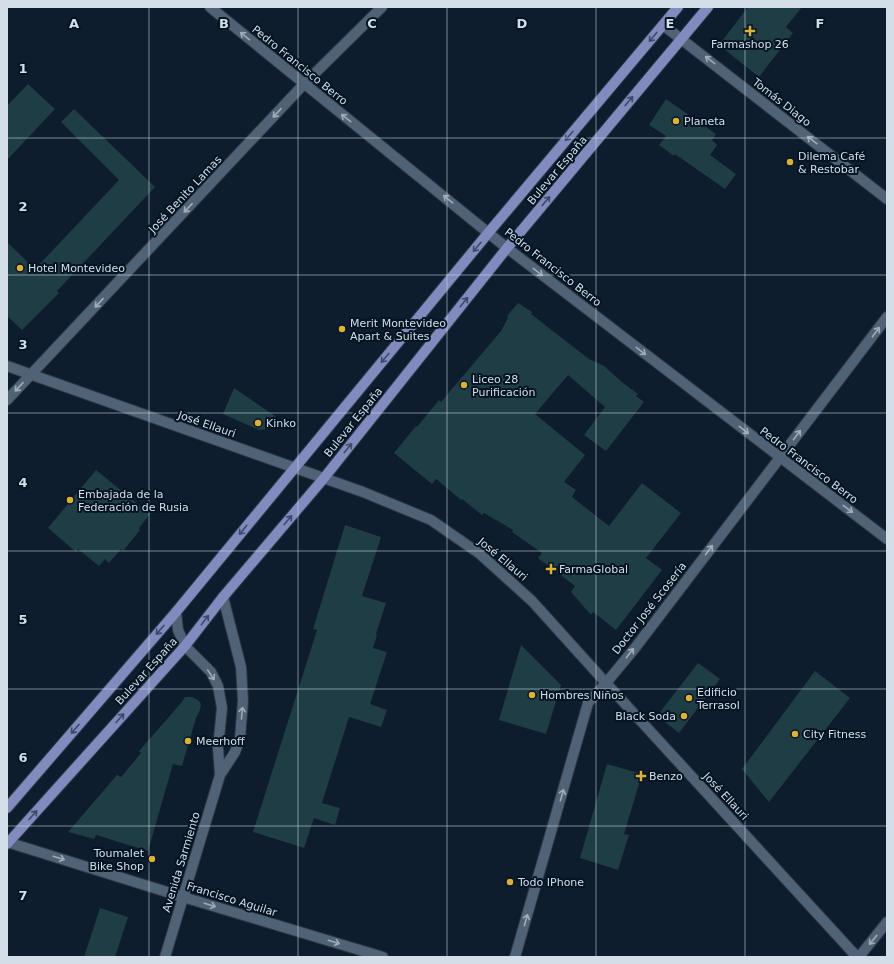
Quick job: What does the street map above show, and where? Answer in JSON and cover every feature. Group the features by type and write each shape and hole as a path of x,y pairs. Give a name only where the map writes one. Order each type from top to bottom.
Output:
{"main road":[{"name":"Bulevar España","path":"7,808 176,612 488,232 678,7"},
{"name":"Bulevar España","path":"7,843 185,646 223,597 324,478 508,248 708,7"}],"street":[{"name":"Pedro Francisco Berro","path":"210,7 508,248 887,540"},
{"name":"José Benito Lamas","path":"7,400 304,84 382,7"},
{"name":"Tomás Diago","path":"663,25 887,199"},
{"name":"Doctor José Scosería","path":"515,957 588,703 606,683 887,317"},
{"name":"José Ellauri","path":"7,366 364,492 431,520 480,554 532,601 858,957"},
{"name":"Avenida Sarmiento","path":"165,957 220,774 235,752 240,738 243,701 241,667 223,597"},
{"name":"Avenida Sarmiento","path":"176,612 178,630 185,646 210,672 218,686 222,708 218,748 220,774"},
{"name":"Francisco Aguilar","path":"7,843 383,957"},
{"path":"858,957 887,922"}],"building":[{"path":"748,7 802,7 786,27 793,33 759,77 719,45"},
{"path":"28,84 55,109 7,160 7,106"},
{"path":"666,99 716,134 712,140 717,145 710,155 736,174 725,189 675,154 674,156 659,145 666,136 649,125"},
{"path":"74,109 155,187 57,291 59,293 22,330 7,316 7,242 35,269 119,180 61,122"},
{"path":"518,303 532,312 531,314 589,359 604,366 638,394 636,396 644,402 606,451 584,435 605,407 568,375 535,414 585,455 564,482 576,490 572,497 609,526 642,483 681,513 646,558 662,570 616,630 593,612 591,615 571,592 575,586 538,558 542,553 512,532 513,530 484,513 482,515 436,479 432,484 394,453 439,400 441,402 501,331 508,318 507,316"},
{"path":"234,388 275,416 267,429 259,430 223,414"},
{"path":"96,470 150,514 139,528 140,530 123,551 121,549 109,563 105,559 99,566 78,549 76,552 48,528"},
{"path":"345,525 381,537 362,596 386,603 373,648 387,652 370,704 387,710 381,727 349,717 322,803 340,808 335,825 314,818 304,848 253,832 317,630 313,629"},
{"path":"521,645 561,685 546,734 499,720"},
{"name":"Edificio Terrasol","path":"698,663 720,679 679,733 657,716"},
{"name":"City Fitness","path":"815,671 850,698 769,802 742,769"},
{"path":"185,697 192,697 198,700 201,704 200,710 196,718 182,766 173,764 148,851 96,835 94,839 68,832 117,775 121,777 141,753 139,751"},
{"path":"607,764 642,774 624,834 629,835 618,870 580,858"},
{"path":"100,908 128,917 115,957 84,957"}],"place":[{"name":"Farmashop 26","path":"750,31"},
{"name":"Planeta","path":"676,121"},
{"name":"Dilema Café & Restobar","path":"790,162"},
{"name":"Hotel Montevideo","path":"20,268"},
{"name":"Merit Montevideo Apart & Suites","path":"342,329"},
{"name":"Liceo 28 Purificación","path":"464,385"},
{"name":"Kinko","path":"258,423"},
{"name":"Embajada de la Federación de Rusia","path":"70,500"},
{"name":"FarmaGlobal","path":"551,569"},
{"name":"Hombres Niños","path":"532,695"},
{"name":"Edificio Terrasol","path":"689,698"},
{"name":"Black Soda","path":"684,716"},
{"name":"City Fitness","path":"795,734"},
{"name":"Meerhoff","path":"188,741"},
{"name":"Benzo","path":"641,776"},
{"name":"Toumalet Bike Shop","path":"152,859"},
{"name":"Todo IPhone","path":"510,882"}]}
